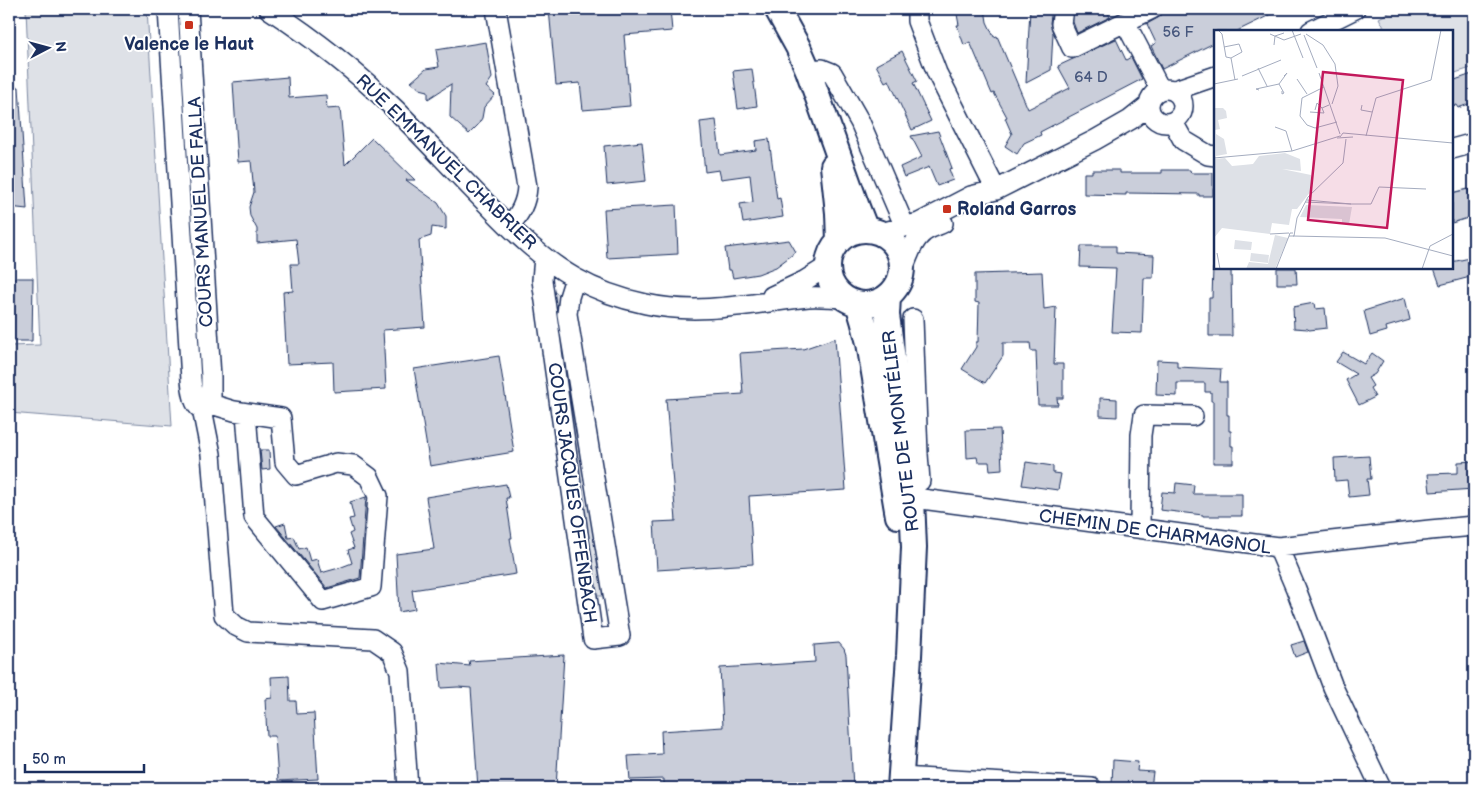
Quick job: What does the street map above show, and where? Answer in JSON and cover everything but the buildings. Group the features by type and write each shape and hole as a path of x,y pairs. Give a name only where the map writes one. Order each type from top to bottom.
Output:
{"main road":[{"path":"777,9 808,70 857,207 874,232"},
{"path":"829,130 838,213 839,241"},
{"path":"828,266 833,248 847,235 856,231 874,232 891,240 898,249 902,260 902,271 900,281 895,289 888,296 868,304 852,300"},
{"name":"ROUTE DE MONTÉLIER","path":"828,266 830,279 836,290 852,300 863,320 910,496"},
{"name":"ROUTE DE MONTÉLIER","path":"888,296 887,315 910,496 911,596 909,656 900,783"}],"street":[{"name":"COURS MANUEL DE FALLA","path":"168,9 191,380 195,402 199,408 207,407"},
{"name":"COURS MANUEL DE FALLA","path":"188,9 210,367 207,407 224,615 236,626 248,632 373,639 392,652 400,671 408,788"},
{"name":"RUE EMMANUEL CHABRIER","path":"269,9 350,68 396,110 509,226 544,257 575,278 617,296 669,308 720,308 810,297 852,300"},
{"path":"496,9 527,187 522,210 509,226"},
{"path":"917,9 917,21 937,72 996,190"},
{"path":"1063,9 1061,24 1072,48 1152,9"},
{"path":"1312,30 1332,14 1355,9"},
{"path":"1125,22 1164,102 1163,123 1173,122 1183,140 1208,155 1214,156"},
{"path":"808,70 822,69 832,73 860,122 905,227"},
{"path":"902,271 910,252 924,232 976,206 996,190 1214,77"},
{"path":"1164,102 1214,83"},
{"path":"1453,149 1474,142"},
{"path":"874,232 918,223 972,196 996,190"},
{"name":"COURS JACQUES OFFENBACH","path":"544,257 542,280 593,639 620,636 567,314 569,297 575,278"},
{"name":"RUE EMMANUEL CHABRIER","path":"750,304 778,294 828,266"},
{"path":"910,496 918,454 914,319"},
{"path":"207,407 246,412 281,418 285,462 296,475 336,463 353,466 369,477 378,496 372,587 323,601 254,517 246,412"},
{"path":"1140,528 1141,434 1144,415 1193,416"},
{"name":"CHEMIN DE CHARMAGNOL","path":"910,496 1278,547 1333,687 1381,788"},
{"path":"1278,547 1474,526"},
{"path":"900,783 1092,788"}],"shaded area":[{"path":"26,9 147,9 172,426 9,413 9,346 40,345"},
{"path":"1396,9 1474,9 1474,67 1453,74 1453,30 1385,30 1379,18"},
{"path":"550,289 559,295 568,350 556,351"},
{"path":"573,381 605,593 602,596 598,596 595,593 562,384"}],"place":[{"name":"Valence le Haut","path":"189,25"},
{"name":"Roland Garros","path":"947,209"}]}
